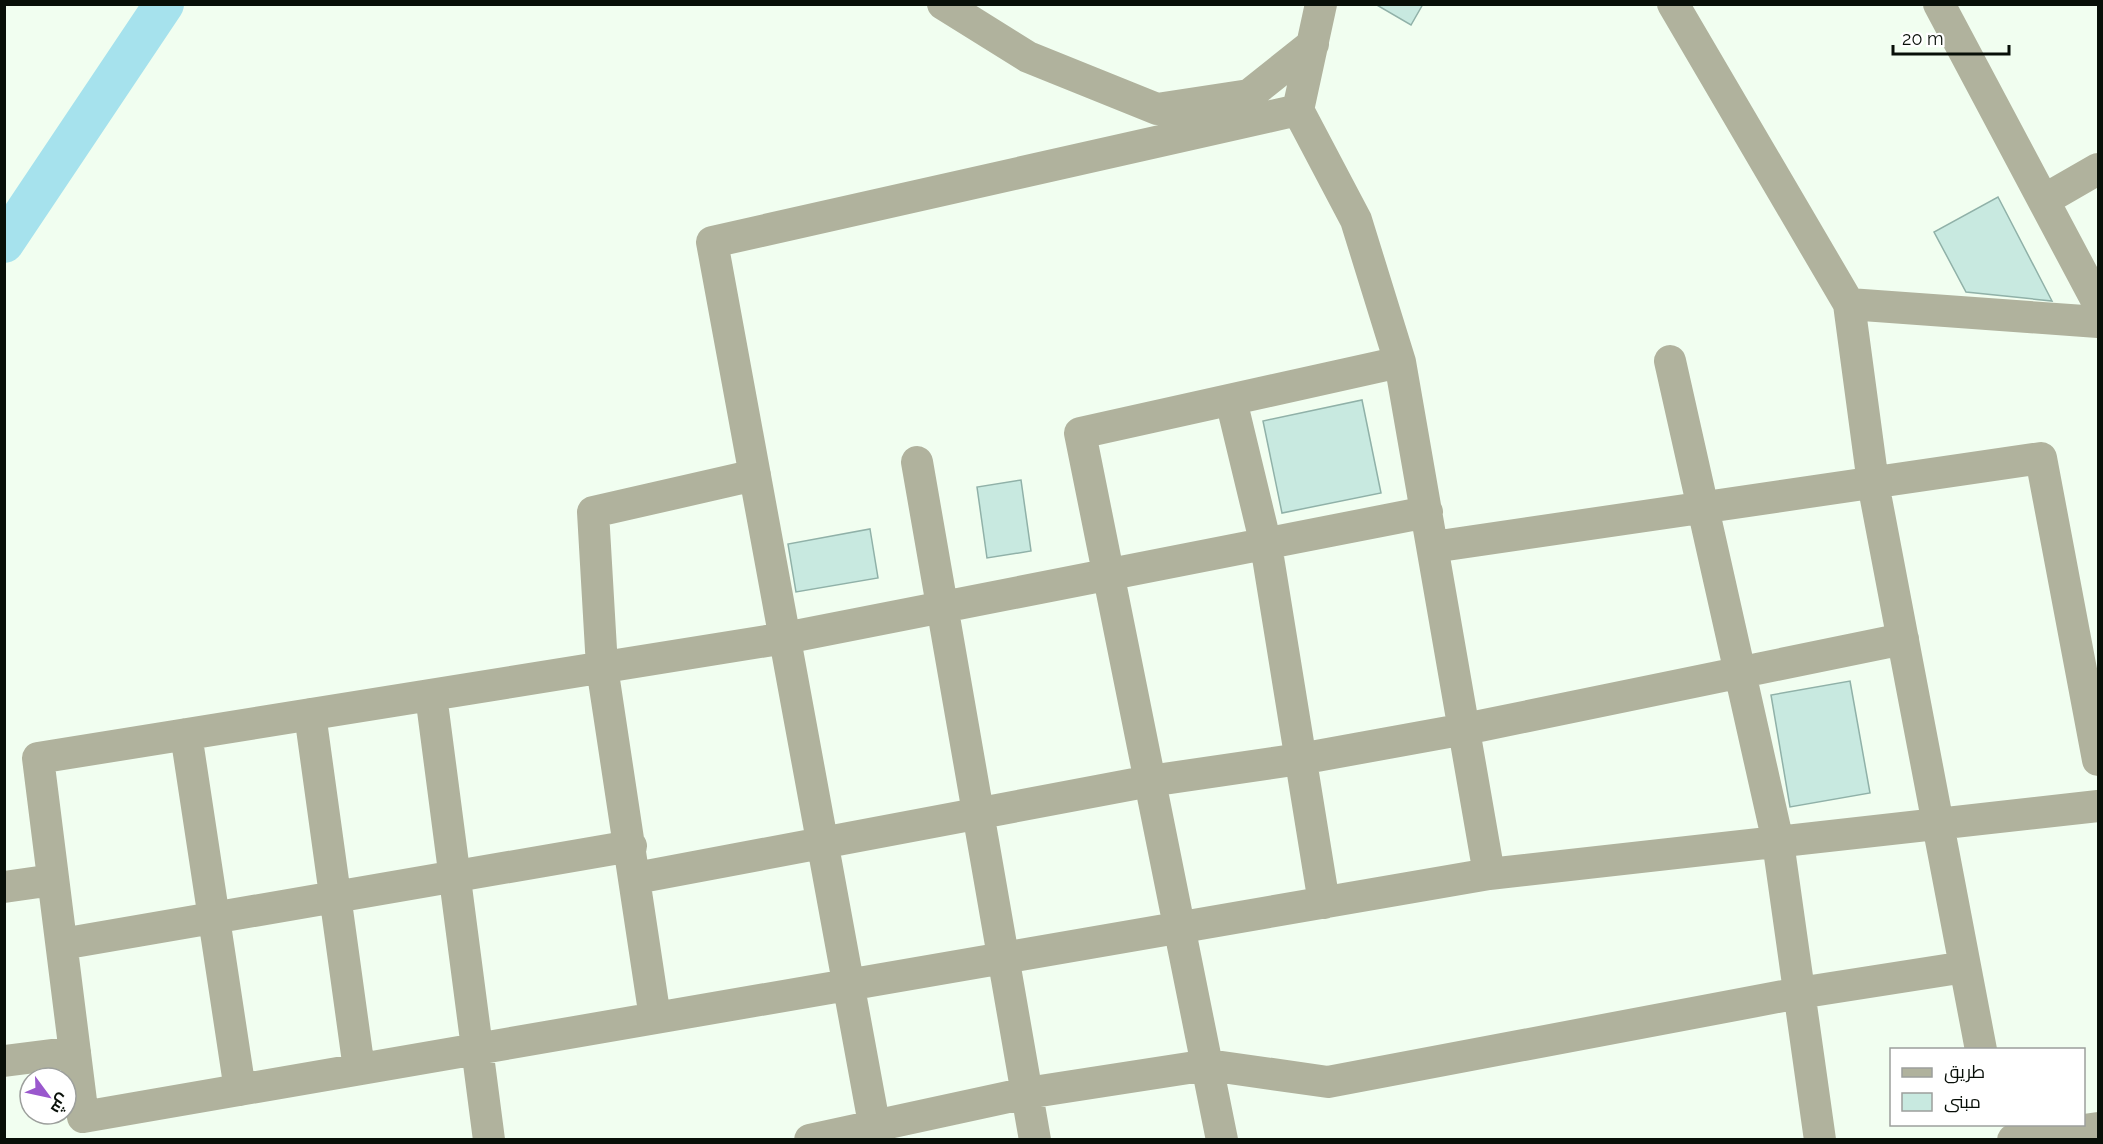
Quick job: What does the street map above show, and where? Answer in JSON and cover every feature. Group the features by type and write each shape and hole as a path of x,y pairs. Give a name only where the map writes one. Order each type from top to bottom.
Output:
{"street":[{"path":"943,4 1028,57 1157,109 1249,95 1313,44"},
{"path":"1321,4 1299,110 1356,220 1400,362 1489,874"},
{"path":"1673,4 1850,304 1873,483 1981,1048"},
{"path":"1940,4 2098,303"},
{"path":"876,1133 712,242 1299,110"},
{"path":"2044,200 2098,169"},
{"path":"1850,304 2098,322"},
{"path":"1670,361 1705,507 1778,842 1820,1140"},
{"path":"1222,1140 1080,433 1400,362"},
{"path":"1231,400 1266,545 1324,903"},
{"path":"1433,547 2041,458 2091,684 2098,760"},
{"path":"917,462 1035,1140"},
{"path":"655,1018 636,878 602,667 593,512 755,475"},
{"path":"1426,512 785,638 38,758 83,1117 1489,874 2098,806"},
{"path":"636,878 822,841 1150,781 1300,759 1465,729 1903,639"},
{"path":"431,695 489,1140"},
{"path":"310,714 359,1069"},
{"path":"186,734 240,1090"},
{"path":"62,944 631,846"},
{"path":"4,887 53,880"},
{"path":"810,1140 876,1133 1027,1093 1208,1065 1328,1082 1799,993 1965,967"},
{"path":"4,1062 75,1052"},
{"path":"2013,1140 2098,1128"}],"building":[{"path":"1375,4 1423,4 1411,25"},
{"path":"1998,197 2052,301 1966,292 1934,232"},
{"path":"1362,400 1381,493 1282,513 1263,421"},
{"path":"1021,480 1031,551 987,558 977,487"},
{"path":"870,529 878,578 796,592 788,544"},
{"path":"1850,681 1870,793 1790,807 1771,695"}],"waterway":[{"path":"4,243 164,4"}]}
